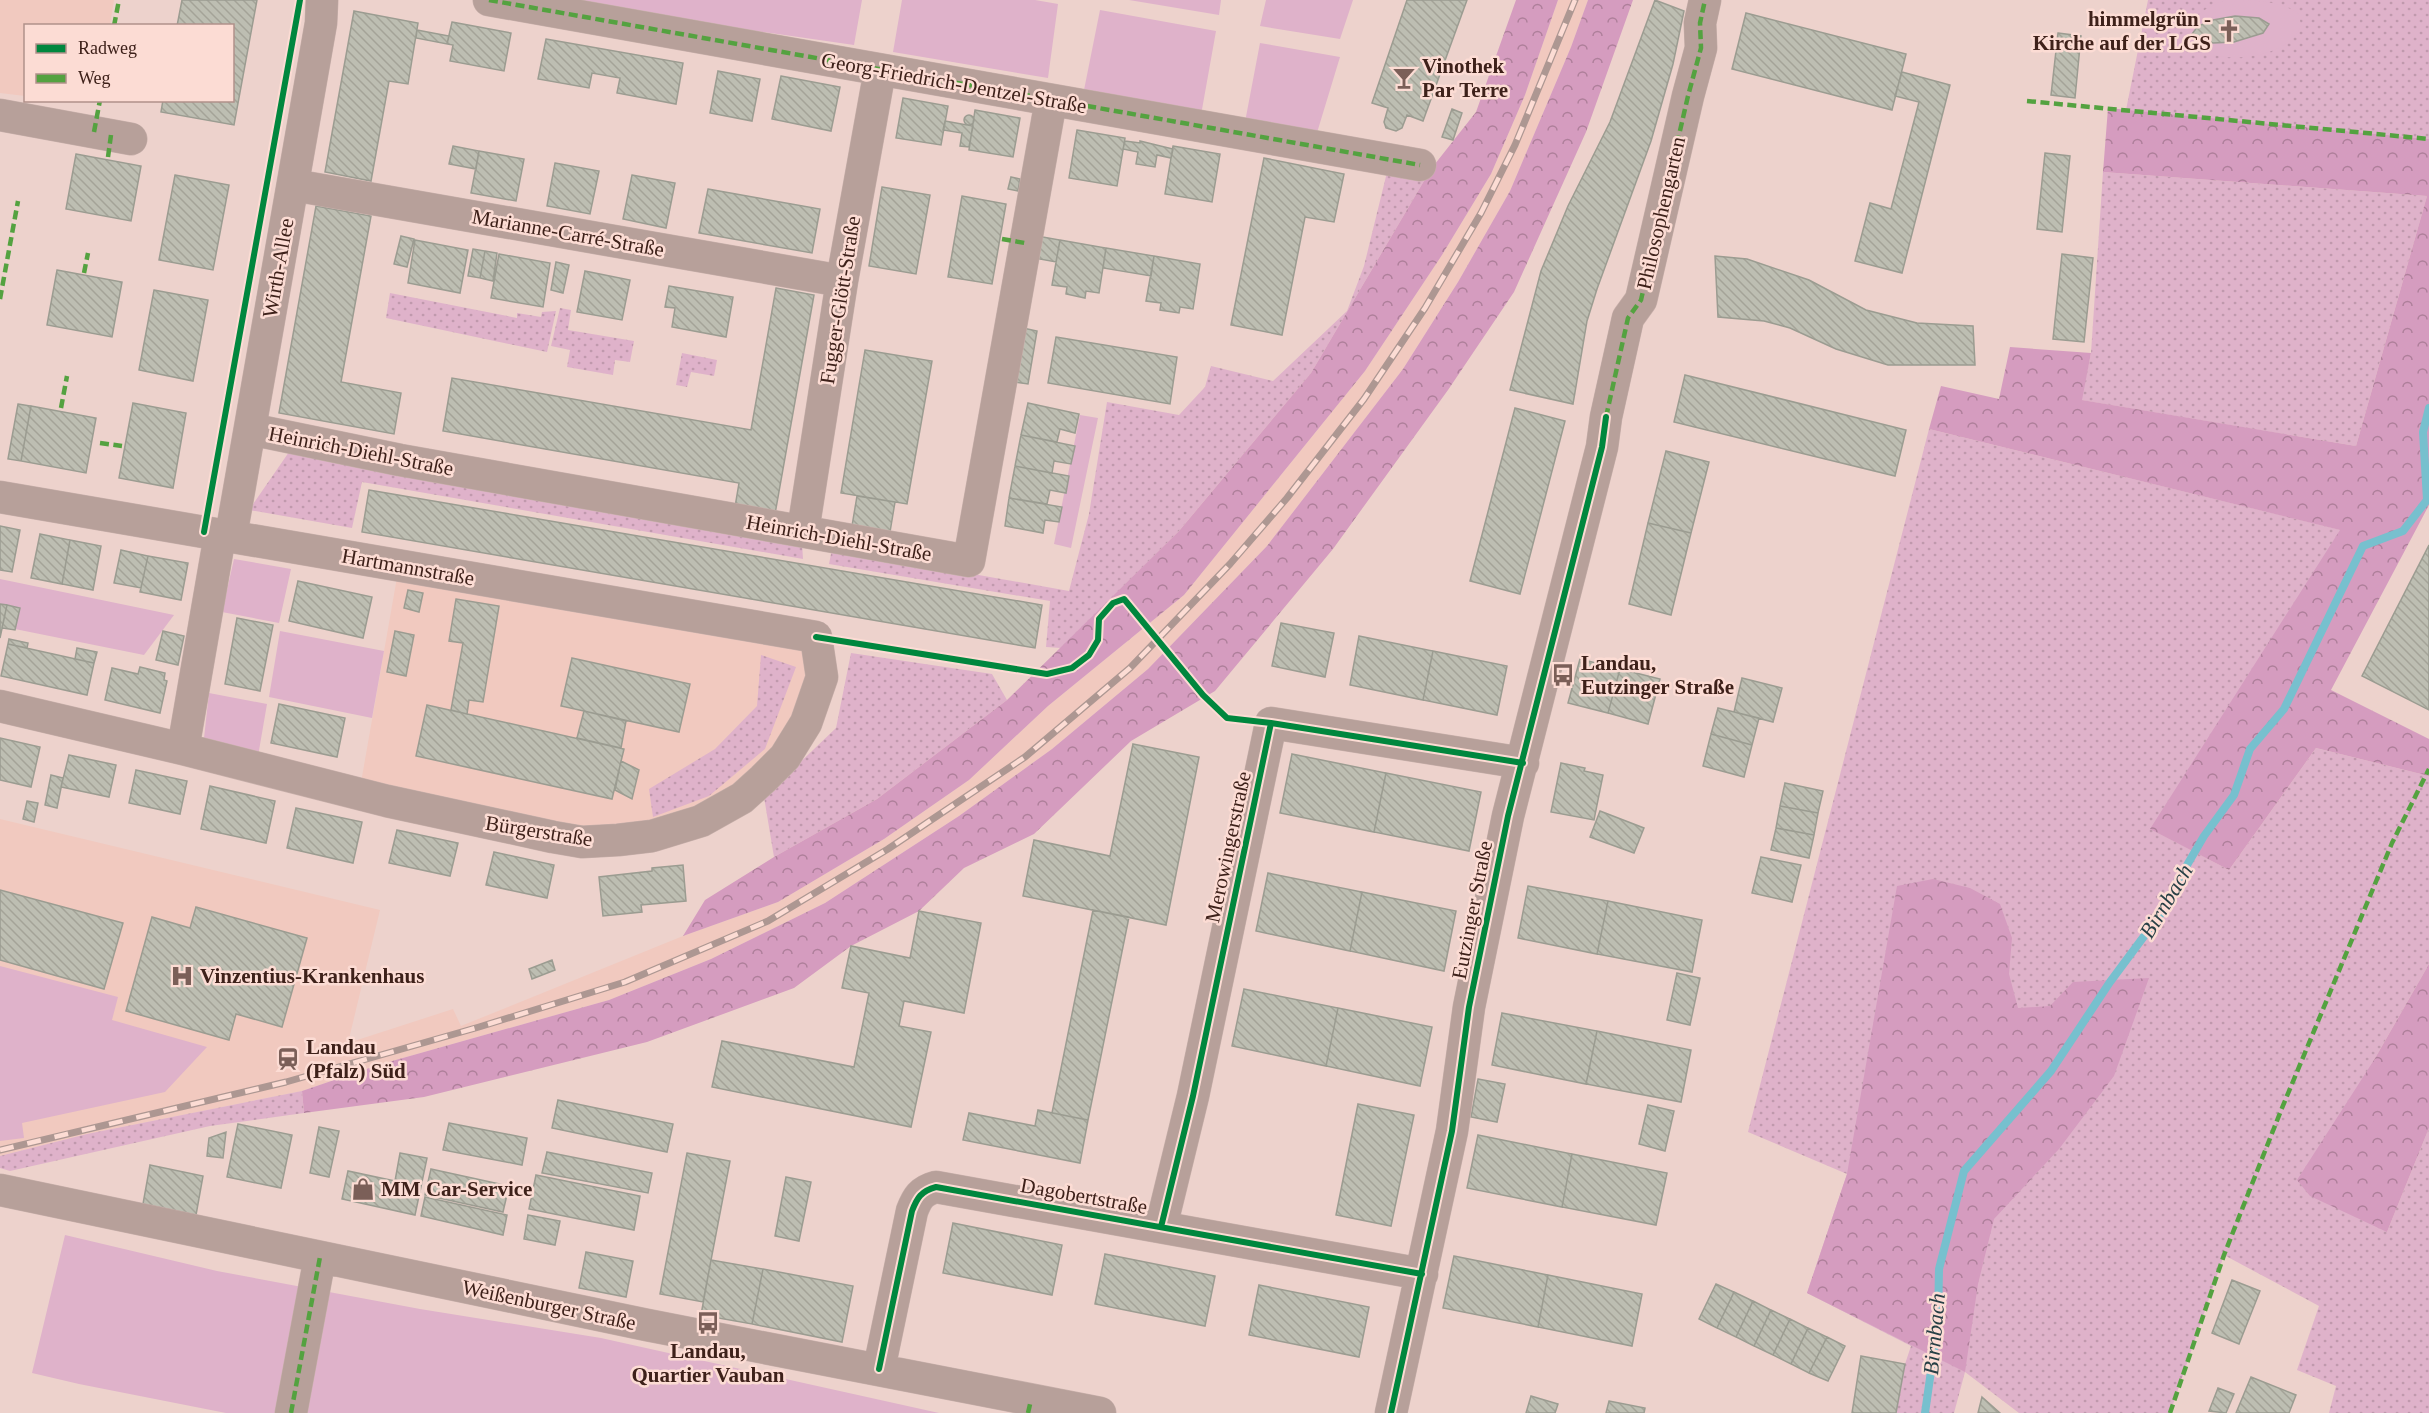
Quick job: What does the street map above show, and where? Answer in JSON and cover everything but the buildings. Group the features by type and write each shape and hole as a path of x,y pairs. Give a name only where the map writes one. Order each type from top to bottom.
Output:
{"street":[{"name":"Wirth-Allee","path":"225,536 250,429 321,23 322,0"},
{"name":"Georg-Friedrich-Dentzel-Straße","path":"489,0 1420,165"},
{"name":"Philosophengarten","path":"1606,417 1628,318 1641,300 1701,48 1700,23 1704,3"},
{"name":"Fugger-Glött-Straße","path":"803,531 842,281 880,70"},
{"name":"Heinrich-Diehl-Straße","path":"250,429 400,460 969,561 1051,100"},
{"path":"0,116 131,139"},
{"name":"Marianne-Carré-Straße","path":"293,185 842,281"},
{"name":"Eutzinger Straße","path":"1391,1413 1452,1131 1471,996 1508,816 1523,763 1555,625 1564,604 1602,447 1606,417"},
{"name":"Hartmannstraße","path":"0,497 816,637"},
{"path":"183,749 225,536"},
{"name":"Bürgerstraße","path":"0,706 183,749 387,801 582,842 652,836 701,821 742,798 785,757 806,723 822,677 816,637"},
{"name":"Merowingerstraße","path":"1161,1227 1193,1096 1271,723 1523,763"},
{"name":"Dagobertstraße","path":"879,1369 912,1211 917,1198 927,1189 945,1187 1422,1274"},
{"name":"Weißenburger Straße","path":"5,1194 647,1325 879,1369 1030,1406 1100,1413"},
{"path":"291,1413 320,1257"}],"shaded area":[{"path":"0,0 114,0 110,24 24,24 24,96 0,93"},
{"path":"539,0 862,0 854,45"},
{"path":"902,0 1035,0 1058,4 1048,78 893,52"},
{"path":"1129,0 1221,0 1219,15"},
{"path":"1266,0 1353,0 1340,39 1260,26"},
{"path":"1558,0 1588,0 1571,47 1510,191 1458,282 1403,369 1267,546 1148,669 1052,749 959,816 825,903 711,959 609,1000 378,1065 302,1091 87,1134 0,1156 0,819 380,910 348,1043 453,1009 461,1026 683,936 778,902 884,839 969,780 1048,706 1184,595 1365,371 1442,255 1491,174 1525,95"},
{"path":"2148,0 2429,0 2429,139 2126,110"},
{"path":"2226,0 2274,3 2283,6 2299,14 2301,26 2288,43 2268,52 2245,57 2217,56 2197,45 2191,33 2191,26 2201,12"},
{"path":"1100,10 1216,31 1201,115 1083,95"},
{"path":"1260,43 1340,57 1316,136 1245,122"},
{"path":"1390,160 1431,169 1311,373 1179,531 1061,648 1046,647 1050,601 829,564 832,549 1069,591 1089,514 1107,402 1179,415 1205,387 1211,366 1273,381 1347,311 1364,266"},
{"path":"2103,172 2427,196 2356,446 2081,400 2091,353"},
{"path":"390,293 517,318 517,313 541,317 542,312 556,311 547,352 386,318"},
{"path":"560,308 571,310 568,330 634,341 630,362 615,360 613,375 567,367 570,350 551,346"},
{"path":"682,353 717,360 714,376 691,372 687,387 676,385"},
{"path":"1080,415 1098,418 1071,548 1054,544"},
{"path":"1929,429 2341,530 2151,829 2229,870 2316,748 2429,776 2429,964 2374,1060 2387,1232 2429,1128 2429,1413 2329,1413 2336,1386 2297,1370 2319,1306 2224,1255 2170,1413 2019,1413 1965,1372 1954,1413 1896,1413 1905,1364 1911,1346 1807,1293 1847,1174 1748,1132"},
{"path":"289,452 802,543 803,559 362,482 352,528 249,510"},
{"path":"234,559 291,569 279,623 222,612"},
{"path":"399,566 816,637 822,677 764,779 618,840 359,794"},
{"path":"0,579 174,615 144,655 0,626"},
{"path":"280,631 384,651 372,718 269,697"},
{"path":"851,653 992,674 1007,700 877,799 774,857 764,797 836,728"},
{"path":"761,655 796,667 765,749 709,796 653,817 649,789 715,749 757,706"},
{"path":"209,693 267,704 257,762 203,747"},
{"path":"0,966 118,997 112,1020 207,1047 165,1092 22,1123 24,1138 0,1141"},
{"path":"302,1091 304,1113 210,1126 10,1171 0,1168 0,1156 87,1134"},
{"path":"65,1235 217,1271 420,1309 601,1338 939,1413 226,1413 79,1384 32,1373"}],"green space":[{"path":"1516,0 1558,0 1525,95 1491,174 1442,255 1365,371 1184,595 1048,706 969,780 884,839 778,902 683,936 705,900 774,857 877,799 1007,700 1179,531 1311,373 1431,169 1476,112"},
{"path":"1588,0 1633,0 1586,132 1514,292 1448,390 1333,549 1215,691 1131,741 1034,834 964,868 919,911 851,946 794,988 647,1042 424,1097 304,1113 302,1091 378,1065 609,1000 711,959 825,903 959,816 1052,749 1148,669 1267,546 1403,369 1458,282 1510,191 1571,47"},
{"path":"2108,108 2429,139 2429,505 2331,690 2429,739 2429,776 2316,748 2229,870 2150,829 2340,530 1929,429 1941,386 1999,399 2010,347 2091,353 2082,400 2356,446 2427,196 2103,172"},
{"path":"1933,879 1970,888 2000,904 2012,938 2009,974 2018,1008 2050,1006 2073,982 2149,978 2114,1076 2059,1149 1994,1219 1978,1284 1965,1372 1807,1293 1847,1174 1897,886"},
{"path":"2429,964 2429,1128 2387,1232 2310,1196 2297,1180 2374,1060"}],"waterway":[{"name":"Birnbach","path":"1925,1413 1938,1322 1939,1269 1964,1171 2051,1071 2110,982 2168,904 2176,884 2204,836 2234,795 2250,749 2284,709 2363,546 2403,531 2427,500 2423,432 2429,408"}],"railway":[{"path":"0,1150 286,1082 479,1027 625,982 768,921 888,849 1025,757 1130,668 1230,564 1287,498 1364,399 1425,308 1481,213 1515,145 1575,0"}],"marked path":[{"path":"114,24 119,0"},
{"path":"489,0 1420,165"},
{"path":"1606,417 1628,318 1641,300 1701,48 1700,23 1705,0"},
{"path":"2027,101 2429,139"},
{"path":"94,132 100,102"},
{"path":"108,157 111,135"},
{"path":"0,299 18,201"},
{"path":"1002,239 1025,243"},
{"path":"84,273 88,253"},
{"path":"61,408 67,376"},
{"path":"100,443 122,446"},
{"path":"2170,1413 2224,1255 2282,1108 2392,843 2429,769"},
{"path":"291,1413 320,1257"},
{"path":"1028,1413 1031,1400"}],"cycle path":[{"path":"204,532 300,0"},
{"path":"1391,1413 1452,1131 1469,1007 1508,816 1602,447 1606,417"},
{"path":"816,637 1047,674 1072,668 1089,655 1098,640 1099,619 1113,603 1124,599 1203,695 1227,718 1271,723"},
{"path":"1161,1227 1193,1096 1271,723 1523,763"},
{"path":"879,1369 912,1211 920,1196 936,1187 1422,1274"}],"place":[{"name":"himmelgrün - Kirche auf der LGS","path":"2229,31"},
{"name":"Vinothek Par Terre","path":"1404,78"},
{"name":"Landau, Eutzinger Straße","path":"1563,675"},
{"name":"Vinzentius-Krankenhaus","path":"182,976"},
{"name":"Landau (Pfalz) Süd","path":"288,1059"},
{"name":"MM Car-Service","path":"363,1189"},
{"name":"Landau, Quartier Vauban","path":"708,1323"}]}
